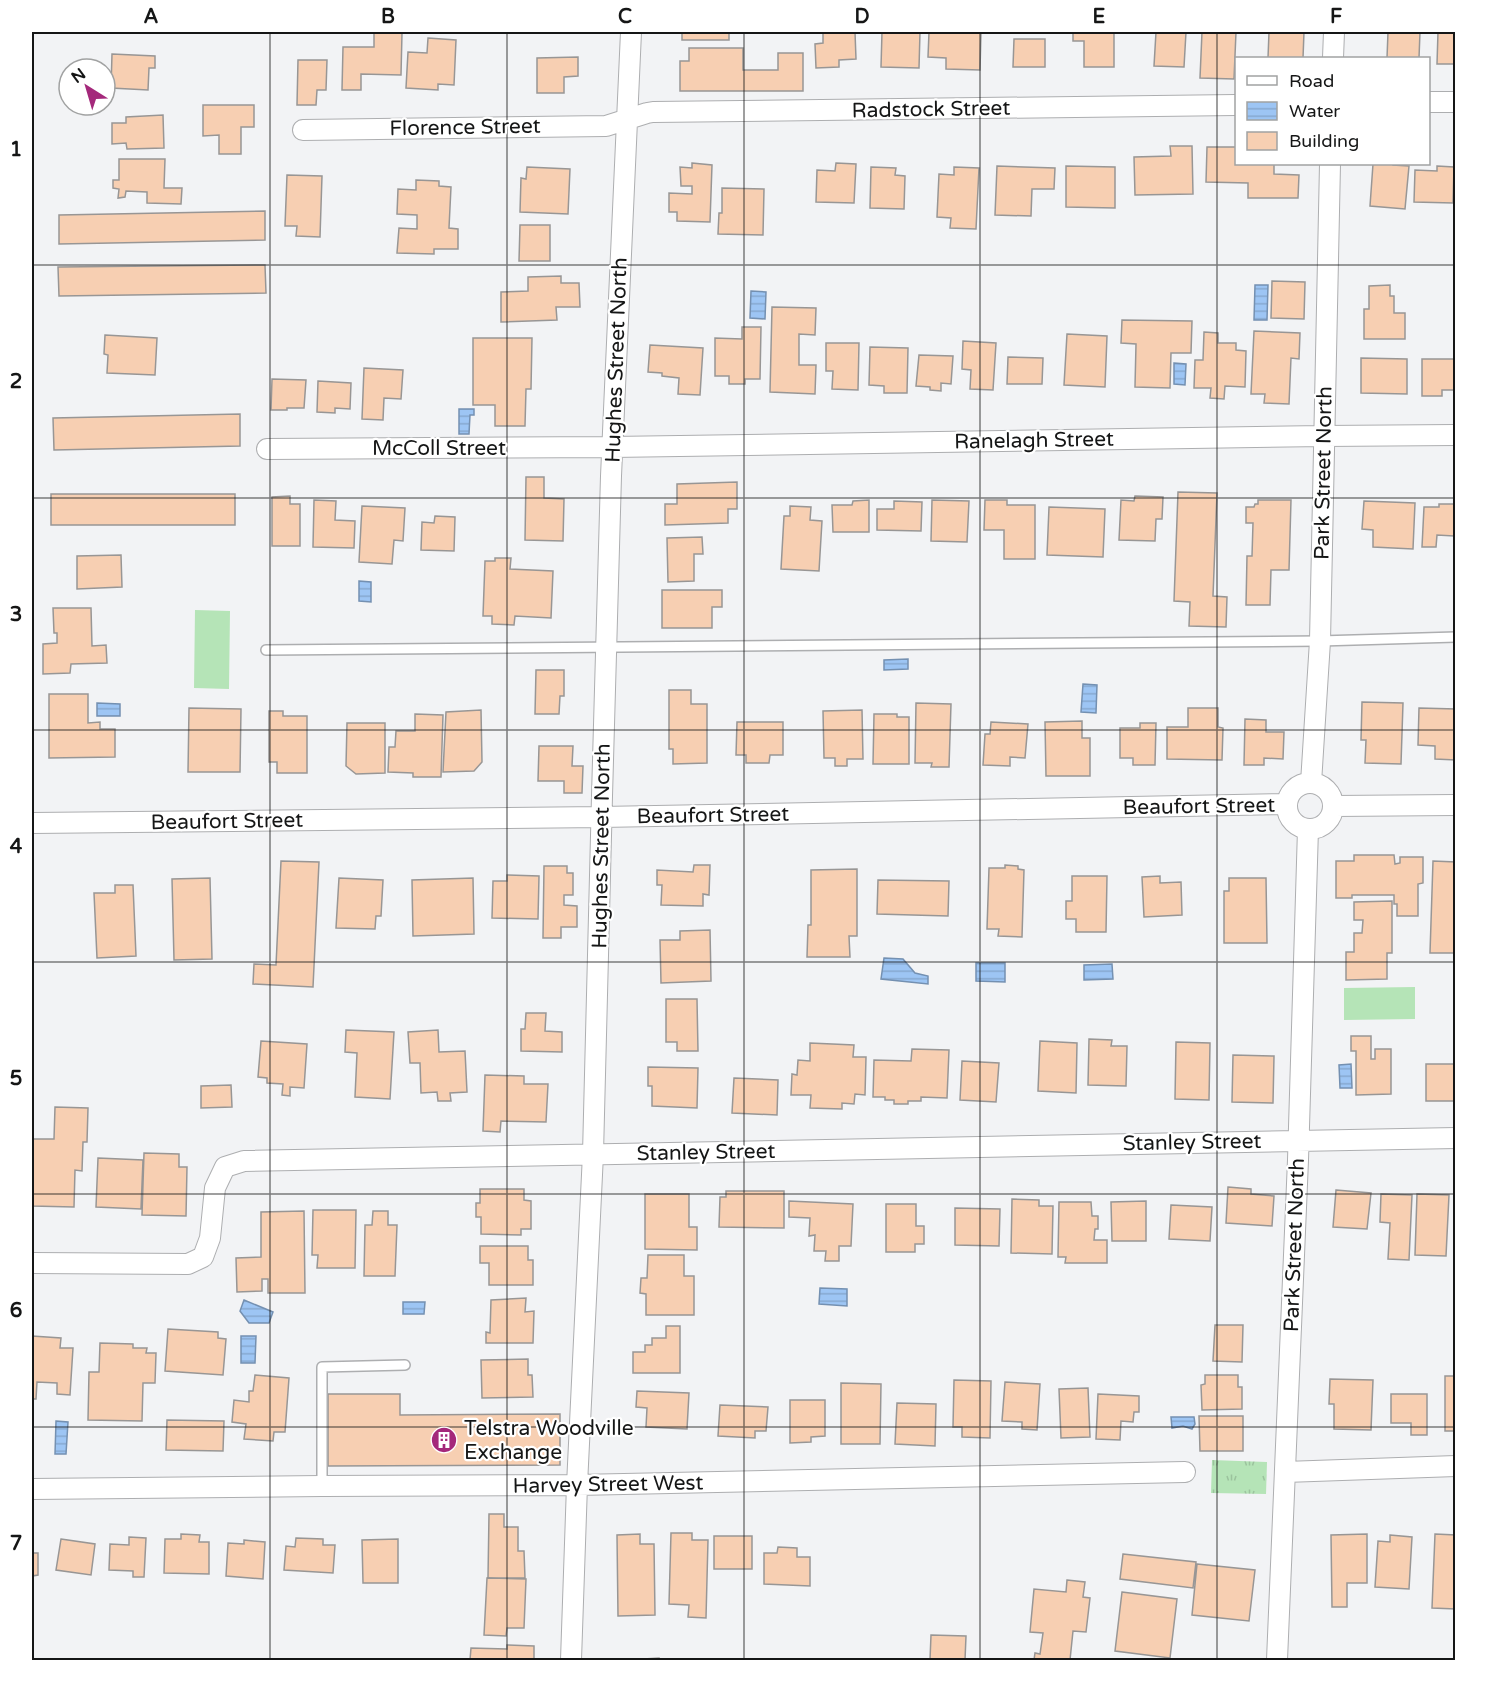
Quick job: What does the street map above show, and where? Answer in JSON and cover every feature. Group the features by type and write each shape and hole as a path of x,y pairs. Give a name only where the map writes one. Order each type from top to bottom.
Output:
{"street":[{"name":"Hughes Street North","path":"571,1660 593,1154 612,447 631,32"},
{"path":"1333,57 1334,32"},
{"path":"1430,102 1455,102"},
{"name":"Radstock Street","path":"627,119 647,112 1235,105"},
{"name":"Florence Street","path":"303,129 606,126 627,119"},
{"name":"Park Street North","path":"1311,783 1320,641 1330,165"},
{"name":"Ranelagh Street","path":"612,447 1455,435"},
{"name":"McColl Street","path":"267,449 612,447"},
{"path":"1311,783 1319,784 1327,790 1334,806 1332,816 1325,825 1308,830 1300,828 1293,822 1288,815 1287,804 1291,792 1301,784 1311,783"},
{"name":"Beaufort Street","path":"32,823 601,817 1287,804"},
{"path":"1334,806 1455,805"},
{"name":"Park Street North","path":"1277,1660 1308,830"},
{"name":"Stanley Street","path":"32,1263 188,1264 203,1257 210,1238 215,1188 225,1167 244,1161 1455,1138"},
{"path":"1285,1472 1455,1466"},
{"name":"Harvey Street West","path":"32,1489 577,1485 1185,1472"}],"lane":[{"path":"266,650 1320,641 1455,637"},
{"path":"322,1486 322,1367 405,1365"}],"green space":[{"path":"195,610 230,611 229,689 194,688"},
{"path":"1415,987 1415,1019 1344,1020 1344,988"},
{"path":"1212,1460 1267,1462 1266,1494 1211,1493"}],"water":[{"path":"1255,285 1268,285 1267,320 1254,320"},
{"path":"751,291 766,292 765,319 750,318"},
{"path":"1174,363 1186,364 1185,385 1174,384"},
{"path":"459,409 474,409 474,415 470,415 469,434 459,434"},
{"path":"359,581 371,582 371,602 359,601"},
{"path":"908,659 908,669 884,670 884,660"},
{"path":"1083,684 1097,685 1096,713 1081,712"},
{"path":"97,703 120,704 120,716 97,716"},
{"path":"884,958 903,959 915,973 928,976 928,984 881,979"},
{"path":"976,963 1005,963 1005,982 976,981"},
{"path":"1112,964 1113,979 1084,980 1084,965"},
{"path":"1351,1064 1352,1088 1340,1088 1339,1065"},
{"path":"820,1288 847,1289 847,1306 819,1304"},
{"path":"244,1300 273,1312 269,1323 249,1323 240,1311"},
{"path":"403,1302 425,1302 424,1314 403,1314"},
{"path":"241,1336 256,1336 255,1363 241,1363"},
{"path":"1171,1417 1194,1417 1195,1424 1192,1429 1183,1426 1172,1428"},
{"path":"56,1421 68,1422 66,1454 55,1454"}],"building":[{"path":"682,32 729,32 729,40 682,40"},
{"path":"823,32 855,32 856,59 839,60 839,67 816,68 815,44 823,43"},
{"path":"882,32 920,32 919,68 881,67"},
{"path":"929,32 981,32 980,70 946,69 946,58 928,57"},
{"path":"1073,32 1114,32 1114,67 1084,67 1084,41 1073,41"},
{"path":"1156,32 1186,32 1184,67 1154,66"},
{"path":"1202,32 1236,32 1234,79 1200,78"},
{"path":"1269,32 1304,32 1303,57 1268,57"},
{"path":"1388,32 1420,32 1419,57 1387,57"},
{"path":"1438,32 1456,32 1456,64 1437,64"},
{"path":"374,33 402,33 401,75 361,74 361,90 342,90 343,47 374,47"},
{"path":"428,38 456,40 454,85 438,84 438,90 406,88 408,52 427,53"},
{"path":"1014,39 1045,39 1045,67 1013,67"},
{"path":"689,48 743,48 743,70 778,70 778,53 803,53 803,91 680,91 680,61 689,61"},
{"path":"112,54 155,56 155,68 149,68 148,90 117,88 117,57 112,57"},
{"path":"578,57 578,76 564,77 564,93 537,93 537,58"},
{"path":"298,60 327,60 326,90 317,90 316,105 297,105"},
{"path":"203,105 254,105 254,127 241,127 241,154 219,154 219,135 203,136"},
{"path":"163,115 164,148 127,149 126,143 112,144 112,123 126,123 126,117"},
{"path":"1170,146 1192,146 1193,194 1135,195 1134,157 1171,156"},
{"path":"1207,147 1235,147 1235,165 1274,165 1274,174 1299,175 1298,198 1248,198 1248,183 1206,182"},
{"path":"119,159 165,159 164,188 182,188 181,204 147,203 147,192 126,191 125,197 118,198 119,189 113,188 113,180 119,180"},
{"path":"692,163 712,165 710,222 677,221 677,212 669,212 669,193 692,194 692,186 681,186 680,167 692,168"},
{"path":"836,163 856,164 854,203 816,202 817,170 835,171"},
{"path":"1373,165 1409,166 1405,209 1370,206"},
{"path":"997,166 1055,168 1054,189 1032,189 1031,216 995,215"},
{"path":"1066,166 1115,167 1115,208 1066,207"},
{"path":"1437,166 1454,167 1453,203 1414,202 1415,170 1437,171"},
{"path":"527,167 570,169 568,214 520,212 521,178 526,179"},
{"path":"871,167 896,168 895,175 905,176 904,209 870,208"},
{"path":"954,167 979,168 976,229 950,228 951,218 937,217 939,174 954,175"},
{"path":"287,175 322,176 320,237 296,236 297,226 285,226"},
{"path":"416,180 439,181 439,186 451,187 449,228 458,229 458,249 434,249 434,254 397,253 399,228 417,229 417,215 397,214 398,189 416,190"},
{"path":"722,188 764,189 763,235 718,234 719,213 722,213"},
{"path":"265,211 265,240 59,244 59,215"},
{"path":"520,225 550,225 550,261 519,261"},
{"path":"265,265 266,293 59,296 58,267"},
{"path":"561,276 561,283 579,283 580,307 556,307 557,320 501,322 501,292 528,291 528,277"},
{"path":"1272,281 1305,282 1304,319 1271,318"},
{"path":"1390,285 1390,296 1394,296 1394,313 1405,313 1405,339 1364,339 1364,309 1369,309 1369,286"},
{"path":"772,307 816,308 815,335 799,334 799,365 816,365 815,394 770,392"},
{"path":"1122,320 1192,321 1191,353 1171,353 1170,388 1135,387 1136,344 1121,343"},
{"path":"742,327 761,327 760,379 745,379 745,384 729,384 729,376 715,376 715,338 742,339"},
{"path":"1254,331 1300,333 1299,359 1291,358 1289,404 1264,403 1265,394 1251,394"},
{"path":"1204,332 1218,333 1218,343 1236,343 1236,350 1246,351 1245,387 1225,386 1224,399 1210,398 1211,388 1194,388 1195,360 1203,360"},
{"path":"1067,334 1107,336 1105,387 1064,385"},
{"path":"105,335 157,338 155,375 107,373 108,355 104,354"},
{"path":"473,338 532,338 531,389 526,389 525,426 495,426 495,405 473,405"},
{"path":"963,341 996,343 993,390 970,389 971,370 962,369"},
{"path":"826,343 859,343 858,390 832,389 833,371 826,371"},
{"path":"650,345 703,348 700,395 678,394 679,378 648,372"},
{"path":"870,347 908,348 907,393 884,393 884,386 869,385"},
{"path":"919,355 953,356 951,384 941,383 941,391 916,386"},
{"path":"1008,357 1043,358 1042,384 1007,384"},
{"path":"1361,358 1407,359 1407,394 1361,393"},
{"path":"1422,359 1456,359 1456,390 1442,390 1442,396 1422,396"},
{"path":"364,368 403,370 401,399 384,398 383,420 362,419"},
{"path":"272,379 306,380 304,408 271,410"},
{"path":"318,381 351,383 350,409 335,408 335,413 317,412"},
{"path":"240,414 240,446 54,450 53,418"},
{"path":"526,477 544,477 544,498 564,499 563,541 525,540"},
{"path":"737,482 737,509 728,509 728,523 665,525 665,504 677,504 677,484"},
{"path":"1178,492 1217,493 1213,596 1227,597 1226,627 1189,626 1190,602 1174,601"},
{"path":"51,494 235,494 235,525 51,525"},
{"path":"290,496 290,504 300,504 300,546 272,546 272,497"},
{"path":"1135,496 1163,497 1162,519 1156,519 1155,541 1119,540 1121,500 1134,501"},
{"path":"314,500 336,501 335,520 355,521 354,548 313,547"},
{"path":"869,500 869,532 833,532 832,505 852,505 853,501"},
{"path":"932,500 969,501 967,542 931,541"},
{"path":"985,500 1007,500 1007,505 1035,505 1035,559 1004,559 1004,530 984,530"},
{"path":"1258,500 1291,500 1289,570 1271,570 1270,605 1246,605 1247,556 1252,556 1253,523 1246,523 1246,507 1254,507 1258,504"},
{"path":"894,501 922,502 921,531 877,530 877,509 894,509"},
{"path":"1364,501 1415,503 1413,549 1373,547 1373,530 1362,529"},
{"path":"1439,504 1456,504 1454,536 1437,535 1436,547 1422,547 1424,507 1439,507"},
{"path":"362,506 405,508 403,541 394,540 392,564 359,562"},
{"path":"790,506 811,507 810,520 822,521 819,571 781,569 784,516 790,516"},
{"path":"1049,507 1105,509 1103,557 1047,555"},
{"path":"435,516 455,517 454,551 421,550 422,522 434,523"},
{"path":"702,537 703,554 694,554 694,581 668,582 667,538"},
{"path":"121,555 122,587 77,589 77,556"},
{"path":"495,558 511,558 510,569 553,571 551,618 515,616 514,625 492,624 492,616 483,616 485,561 495,561"},
{"path":"662,590 722,590 722,607 712,607 712,628 662,628"},
{"path":"53,608 91,608 92,646 106,645 107,663 71,664 70,673 43,674 43,644 57,643 57,633 54,633"},
{"path":"536,670 564,670 564,696 560,696 559,714 535,714"},
{"path":"669,690 691,690 691,704 707,704 707,763 673,764 673,749 669,749"},
{"path":"49,694 88,694 88,723 100,722 100,729 115,729 115,757 49,758"},
{"path":"1362,702 1403,703 1401,764 1365,763 1366,740 1361,740"},
{"path":"916,703 951,704 949,767 931,767 932,763 915,763"},
{"path":"189,708 241,709 240,772 188,772"},
{"path":"1188,708 1218,708 1218,727 1223,728 1222,760 1167,759 1167,727 1188,727"},
{"path":"1419,708 1456,709 1456,760 1435,759 1435,746 1418,745"},
{"path":"481,710 482,762 474,771 443,772 446,712"},
{"path":"862,710 863,759 847,759 847,766 835,766 835,758 824,758 823,711"},
{"path":"269,711 283,711 283,716 307,716 307,773 277,773 277,762 269,762"},
{"path":"415,714 443,715 441,777 413,777 413,773 388,772 389,747 395,747 396,731 415,731"},
{"path":"874,714 897,714 897,717 909,717 909,764 873,764"},
{"path":"1245,719 1266,720 1266,732 1284,732 1283,759 1264,758 1264,765 1244,765"},
{"path":"1082,721 1082,738 1090,738 1090,776 1046,776 1045,722"},
{"path":"737,722 783,722 783,755 770,755 769,763 746,763 746,755 736,755"},
{"path":"991,722 1028,724 1025,758 1010,757 1010,766 983,765 985,734 990,734"},
{"path":"347,723 385,723 385,773 356,774 346,766"},
{"path":"1140,723 1156,723 1155,765 1133,765 1133,758 1120,758 1120,728 1140,728"},
{"path":"539,746 573,746 572,766 583,766 582,793 564,793 564,781 538,781"},
{"path":"1354,855 1394,855 1395,864 1400,863 1400,857 1423,857 1423,883 1418,884 1418,916 1397,916 1394,895 1352,895 1352,898 1336,898 1336,861 1354,861"},
{"path":"281,861 319,862 313,987 253,984 254,964 276,965"},
{"path":"1433,861 1456,862 1456,953 1430,953"},
{"path":"694,865 710,865 709,895 703,894 703,906 661,905 662,885 657,885 657,870 693,872"},
{"path":"1005,865 1018,866 1018,869 1024,870 1022,937 998,936 999,929 987,929 989,868 1005,868"},
{"path":"544,866 567,866 567,873 573,873 573,895 564,895 564,905 577,906 577,927 561,927 561,938 543,938"},
{"path":"857,869 857,936 849,936 850,957 807,957 808,925 811,925 811,870"},
{"path":"507,875 539,876 538,919 492,918 493,881 507,881"},
{"path":"1072,876 1107,876 1106,932 1076,932 1076,919 1066,919 1066,901 1072,901"},
{"path":"1160,876 1160,883 1181,882 1182,915 1144,917 1142,877"},
{"path":"210,878 212,959 174,960 172,879"},
{"path":"339,878 383,880 381,916 376,916 375,929 336,928"},
{"path":"473,878 474,934 413,936 412,880"},
{"path":"1229,878 1266,878 1267,943 1224,943 1224,891 1229,891"},
{"path":"878,880 949,881 948,916 877,914"},
{"path":"115,885 133,885 136,956 97,958 94,893 115,893"},
{"path":"1392,901 1392,953 1387,953 1387,979 1346,980 1346,952 1354,952 1354,933 1362,933 1363,920 1354,920 1354,902"},
{"path":"710,930 711,981 661,983 660,940 680,940 680,931"},
{"path":"666,999 697,999 698,1051 677,1051 677,1042 666,1042"},
{"path":"526,1013 546,1013 545,1031 562,1032 562,1052 521,1051 521,1029 525,1029"},
{"path":"346,1030 394,1032 390,1099 355,1097 357,1053 345,1052"},
{"path":"438,1030 439,1052 465,1051 467,1092 450,1093 451,1101 438,1101 437,1092 421,1093 420,1063 410,1063 408,1032"},
{"path":"1351,1036 1371,1036 1371,1059 1375,1059 1375,1049 1391,1049 1391,1094 1356,1095 1356,1051 1351,1051"},
{"path":"1089,1039 1112,1040 1111,1046 1127,1046 1126,1086 1088,1085"},
{"path":"261,1041 307,1044 304,1088 290,1087 290,1096 282,1095 283,1084 267,1083 267,1078 258,1077"},
{"path":"1040,1041 1077,1043 1076,1093 1038,1091"},
{"path":"1176,1042 1210,1043 1209,1100 1175,1099"},
{"path":"810,1043 854,1045 853,1057 866,1057 865,1095 855,1094 854,1104 842,1103 842,1109 810,1108 811,1095 791,1095 792,1074 797,1075 798,1060 810,1061"},
{"path":"912,1049 949,1050 947,1098 921,1097 921,1101 894,1104 894,1100 885,1100 885,1097 873,1097 874,1060 911,1061"},
{"path":"1233,1055 1274,1056 1273,1103 1232,1102"},
{"path":"962,1061 999,1063 996,1102 960,1100"},
{"path":"1426,1064 1456,1064 1456,1101 1426,1101"},
{"path":"648,1067 698,1068 697,1108 652,1106 652,1086 648,1086"},
{"path":"485,1075 524,1076 524,1084 548,1084 546,1122 501,1121 500,1132 483,1131"},
{"path":"734,1078 778,1080 777,1115 732,1113"},
{"path":"231,1085 232,1107 201,1108 201,1086"},
{"path":"55,1107 88,1108 87,1142 83,1142 82,1171 75,1170 74,1207 32,1206 32,1139 54,1139"},
{"path":"144,1153 179,1154 179,1167 187,1167 186,1216 142,1215"},
{"path":"98,1158 143,1160 141,1209 96,1207"},
{"path":"1228,1187 1251,1189 1251,1194 1274,1196 1272,1226 1226,1223"},
{"path":"480,1189 524,1189 524,1200 531,1201 531,1229 521,1229 521,1235 481,1234 481,1217 476,1217 476,1203 480,1203"},
{"path":"1336,1190 1371,1193 1367,1229 1333,1227"},
{"path":"726,1191 784,1191 784,1228 719,1227 720,1197 726,1197"},
{"path":"645,1194 689,1194 689,1227 697,1227 697,1250 645,1249"},
{"path":"1381,1194 1412,1195 1409,1260 1388,1259 1390,1223 1380,1222"},
{"path":"1417,1194 1449,1195 1446,1256 1415,1255"},
{"path":"1012,1199 1039,1200 1039,1206 1053,1206 1052,1254 1011,1253"},
{"path":"789,1201 853,1204 851,1246 839,1246 839,1261 825,1261 826,1251 814,1251 815,1235 809,1236 810,1218 789,1217"},
{"path":"1146,1201 1146,1241 1112,1241 1111,1202"},
{"path":"1059,1202 1091,1202 1092,1216 1098,1216 1098,1229 1095,1229 1094,1240 1107,1240 1107,1263 1065,1263 1066,1257 1058,1257"},
{"path":"886,1204 916,1204 916,1226 924,1226 924,1244 915,1244 915,1252 886,1252"},
{"path":"1171,1205 1212,1207 1210,1241 1169,1239"},
{"path":"955,1208 1000,1209 999,1246 955,1245"},
{"path":"313,1210 356,1210 355,1268 317,1268 318,1255 312,1255"},
{"path":"304,1211 305,1293 268,1293 268,1279 262,1279 262,1291 237,1292 236,1258 261,1257 261,1212"},
{"path":"373,1211 388,1211 388,1225 397,1225 395,1276 364,1276 365,1225 372,1225"},
{"path":"480,1246 528,1246 528,1260 533,1260 533,1285 489,1285 489,1263 480,1263"},
{"path":"648,1255 684,1255 684,1276 694,1276 694,1315 646,1315 646,1294 640,1293 641,1278 647,1278"},
{"path":"526,1298 525,1312 534,1311 533,1343 486,1343 486,1332 490,1333 491,1300"},
{"path":"1215,1325 1243,1325 1242,1362 1213,1361"},
{"path":"666,1326 680,1326 680,1373 633,1373 633,1352 645,1352 645,1345 652,1345 652,1338 666,1338"},
{"path":"168,1329 218,1332 218,1338 226,1339 223,1375 165,1371"},
{"path":"32,1336 61,1338 60,1348 73,1348 70,1395 57,1394 57,1383 37,1382 36,1399 32,1399"},
{"path":"100,1343 133,1344 133,1348 147,1348 146,1353 156,1353 155,1383 143,1383 142,1421 88,1420 89,1372 99,1372"},
{"path":"528,1359 528,1375 532,1375 533,1397 482,1398 481,1360"},
{"path":"255,1375 289,1378 285,1432 274,1432 273,1441 244,1439 246,1424 232,1422 234,1400 249,1402 249,1391 253,1391"},
{"path":"1205,1375 1238,1375 1238,1387 1242,1387 1242,1409 1202,1410 1201,1385 1205,1384"},
{"path":"1445,1376 1456,1376 1456,1431 1445,1431"},
{"path":"1330,1379 1373,1380 1371,1430 1334,1429 1334,1404 1329,1404"},
{"path":"954,1380 991,1381 990,1438 962,1437 962,1427 953,1427"},
{"path":"1005,1382 1040,1384 1037,1430 1022,1429 1022,1422 1002,1421"},
{"path":"841,1383 881,1384 880,1444 841,1444"},
{"path":"1088,1388 1090,1437 1061,1438 1059,1389"},
{"path":"637,1391 689,1393 687,1429 646,1427 647,1408 636,1407"},
{"name":"Telstra Woodville Exchange","path":"328,1394 400,1394 400,1415 560,1414 560,1465 328,1466"},
{"path":"1098,1394 1139,1396 1139,1412 1134,1412 1133,1422 1121,1421 1120,1440 1096,1439"},
{"path":"1391,1394 1427,1394 1427,1435 1411,1435 1411,1423 1391,1423"},
{"path":"790,1400 825,1400 825,1436 811,1437 811,1442 790,1443"},
{"path":"897,1403 936,1404 935,1446 895,1444"},
{"path":"720,1405 768,1407 766,1431 755,1431 755,1438 718,1436"},
{"path":"1199,1416 1243,1416 1243,1451 1200,1451"},
{"path":"167,1420 224,1421 223,1451 166,1450"},
{"path":"489,1514 504,1514 504,1527 518,1527 518,1551 524,1551 525,1578 488,1578"},
{"path":"671,1533 692,1533 692,1540 708,1540 706,1618 688,1617 689,1605 669,1604"},
{"path":"181,1534 200,1535 199,1542 209,1542 209,1574 164,1573 165,1539 181,1539"},
{"path":"640,1534 640,1544 654,1544 655,1615 618,1616 617,1535"},
{"path":"1367,1534 1367,1583 1347,1583 1347,1607 1332,1607 1331,1535"},
{"path":"1435,1534 1456,1535 1456,1609 1432,1608"},
{"path":"1390,1535 1412,1537 1409,1589 1375,1587 1378,1541 1390,1542"},
{"path":"714,1536 752,1536 752,1569 714,1569"},
{"path":"129,1537 146,1538 144,1577 133,1577 133,1571 109,1570 110,1544 129,1545"},
{"path":"296,1538 323,1539 323,1545 335,1545 333,1573 284,1570 286,1546 295,1547"},
{"path":"61,1539 95,1544 91,1575 56,1570"},
{"path":"398,1539 398,1583 363,1583 362,1540"},
{"path":"244,1540 265,1542 263,1579 226,1576 228,1543 244,1544"},
{"path":"778,1547 797,1548 797,1557 810,1557 810,1586 764,1584 764,1553 777,1553"},
{"path":"32,1553 38,1553 38,1575 32,1576"},
{"path":"1123,1554 1196,1562 1193,1588 1120,1579"},
{"path":"1197,1564 1255,1570 1249,1621 1192,1615"},
{"path":"487,1578 526,1579 524,1628 507,1628 506,1636 484,1635"},
{"path":"1067,1580 1085,1582 1083,1597 1090,1598 1086,1632 1073,1631 1070,1660 1034,1660 1035,1653 1040,1654 1043,1633 1030,1632 1034,1589 1066,1592"},
{"path":"1122,1592 1177,1599 1170,1658 1115,1651"},
{"path":"931,1635 966,1636 965,1660 930,1660"},
{"path":"507,1645 534,1646 534,1660 470,1660 471,1648 507,1649"},
{"path":"659,1658 659,1660 627,1660"}],"place":[{"name":"Telstra Woodville Exchange","path":"444,1440"}]}
